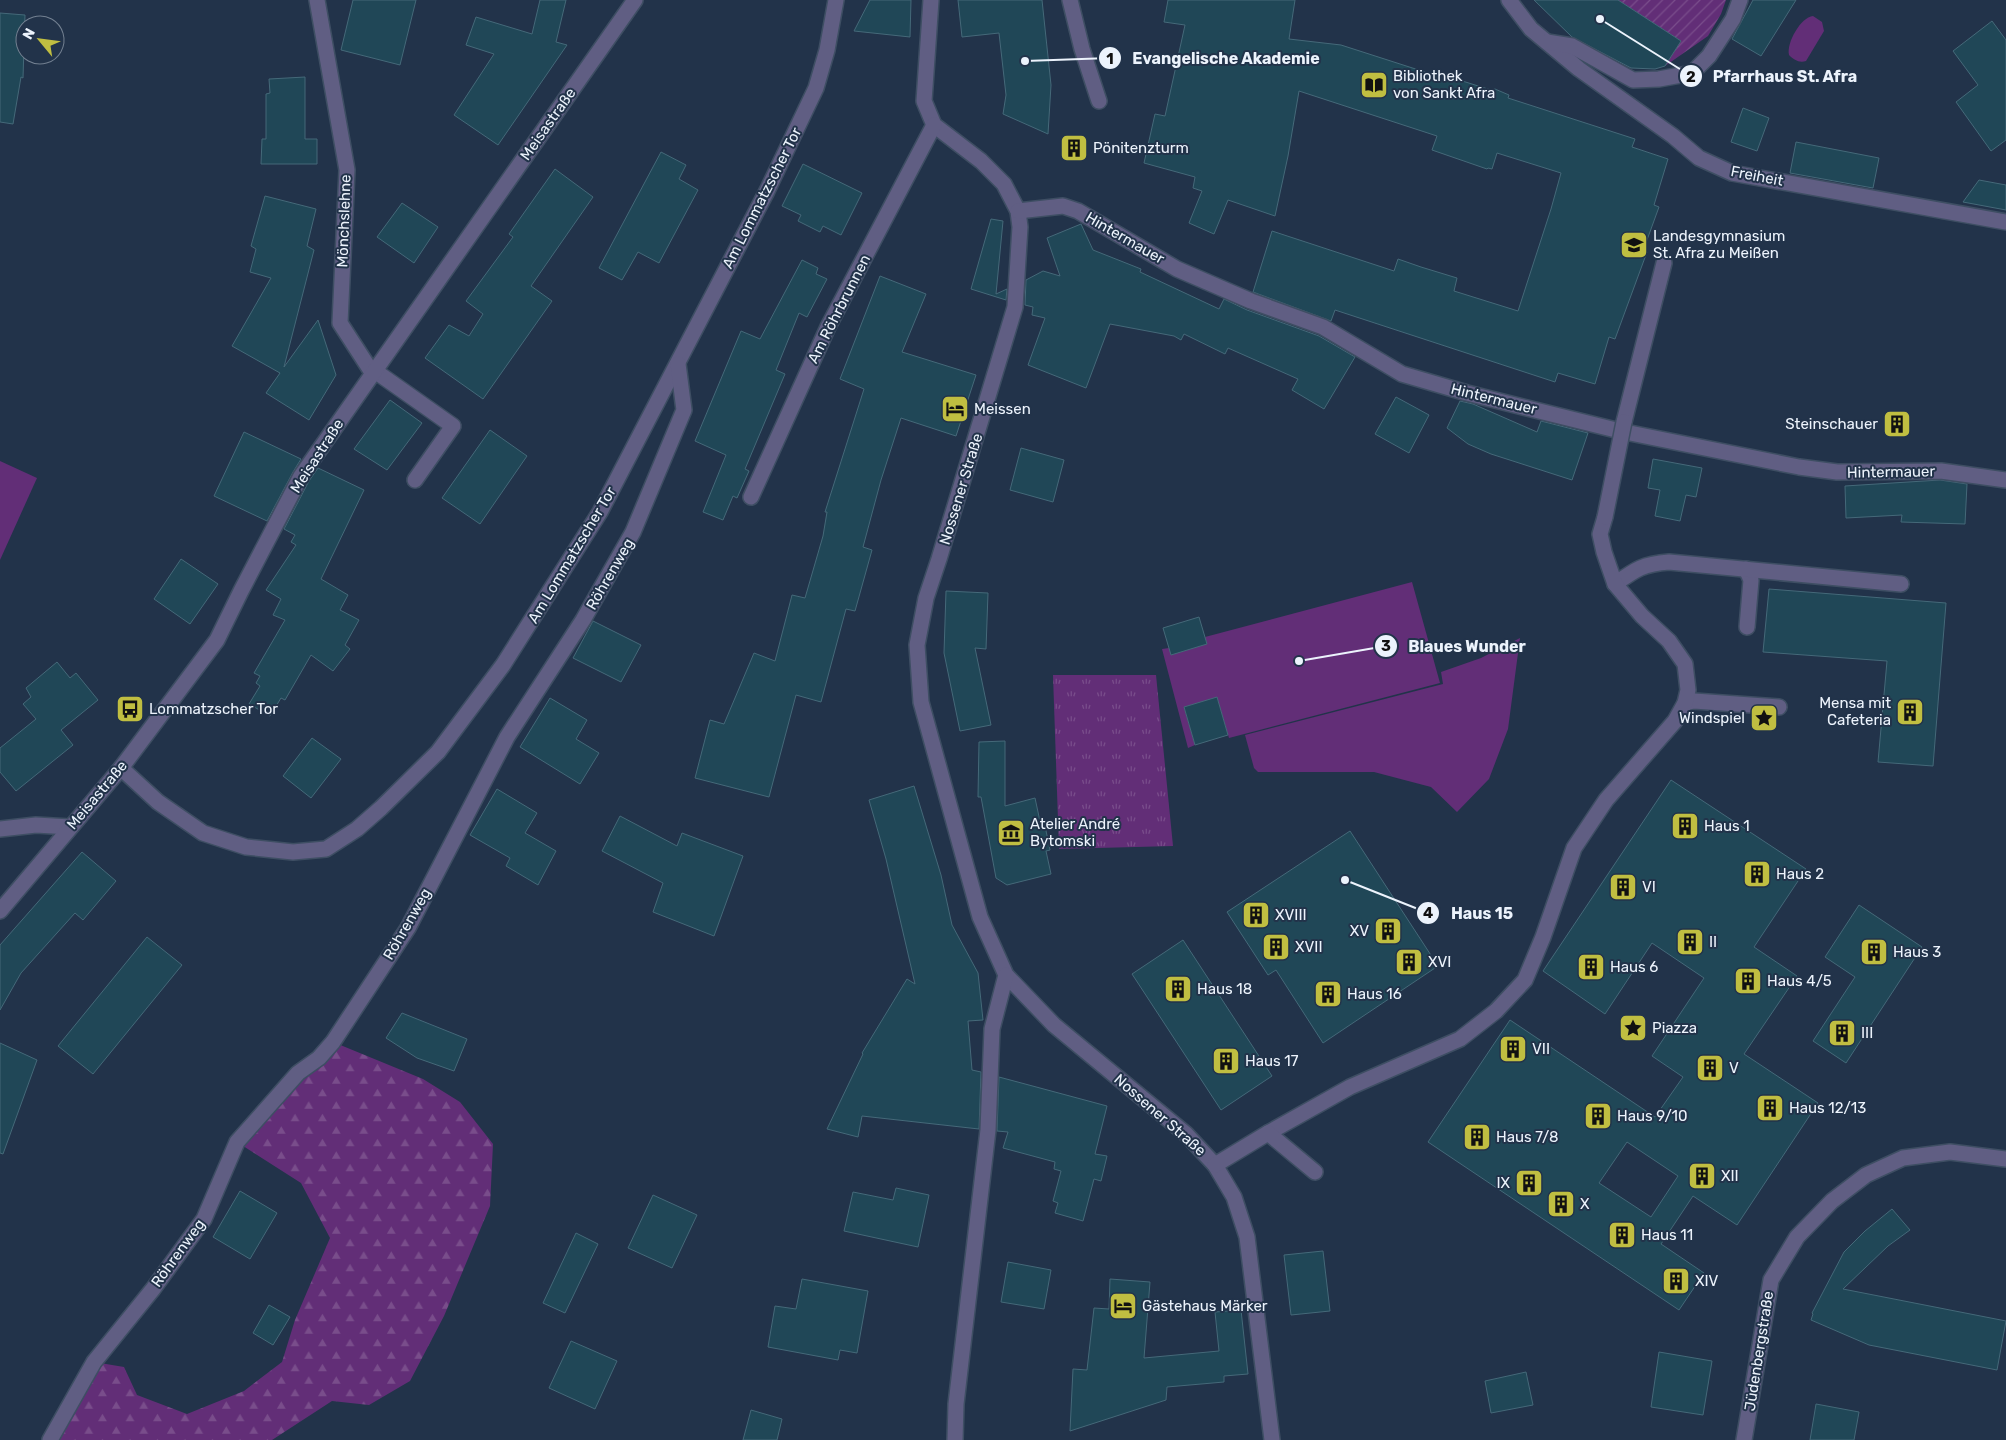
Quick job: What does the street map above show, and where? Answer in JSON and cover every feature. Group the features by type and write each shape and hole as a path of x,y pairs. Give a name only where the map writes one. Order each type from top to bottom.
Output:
{"street":[{"name":"Mönchslehne","path":"317,0 347,170 340,323 374,372"},
{"name":"Meisastraße","path":"0,911 121,768 217,640 301,476 635,0"},
{"name":"Am Lommatzscher Tor","path":"121,768 158,802 203,833 246,847 294,852 326,849 357,829 438,752 503,665 600,512 767,191 816,88 827,50 836,0"},
{"name":"Nossener Straße","path":"931,0 924,101 934,125 981,161 1004,184 1018,211 1020,227 1015,306 940,559 926,598 916,645 921,702 980,917 1006,975 1054,1026 1186,1134 1215,1165 1234,1197 1247,1238 1272,1440"},
{"path":"1070,0 1082,49 1099,101"},
{"name":"Freiheit","path":"1509,0 1531,29 1579,69 1673,136 1700,158 1732,173 2006,222"},
{"path":"1546,42 1572,46 1633,80 1659,79 1692,73 1709,56 1733,18 1740,0"},
{"name":"Am Röhrbrunnen","path":"751,497 828,327 934,125"},
{"name":"Hintermauer","path":"1018,211 1063,206 1078,210 1177,269 1252,301 1323,327 1402,374 1467,393 1620,431 1799,467 1837,472 1942,471 2006,480"},
{"path":"1215,1165 1350,1087 1460,1040 1496,1012 1525,980 1543,937 1574,848 1606,800 1675,721 1685,703 1688,690 1685,664 1669,641 1642,616 1615,584 1600,534 1624,422 1664,263"},
{"name":"Röhrenweg","path":"50,1440 94,1362 153,1289 204,1219 237,1142 298,1073 320,1058 333,1042 408,928 507,737 583,620 633,532 684,410 678,364"},
{"path":"374,372 453,426 415,480"},
{"path":"1615,584 1648,564 1669,562 1901,584"},
{"path":"1746,569 1751,580 1747,627"},
{"path":"1685,703 1779,708"},
{"path":"0,829 36,825 70,827"},
{"path":"955,1440 956,1404 988,1130 992,1029 1006,975"},
{"path":"1268,1133 1315,1172"},
{"name":"Jüdenbergstraße","path":"1744,1440 1771,1280 1797,1237 1832,1200 1866,1174 1903,1158 1950,1152 2006,1159"}],"green space":[{"path":"1618,0 1726,0 1721,14 1708,36 1665,66 1681,41"},
{"path":"1813,16 1822,22 1824,31 1806,61 1797,61 1789,55 1792,38 1799,26 1808,17"},
{"path":"0,461 37,478 0,560"},
{"path":"1412,582 1440,683 1229,738 1217,698 1184,707 1195,745 1188,748 1162,649 1169,648 1171,654 1207,644 1205,637"},
{"path":"1520,638 1508,729 1489,779 1457,812 1431,787 1374,772 1258,772 1254,768 1245,735 1443,684 1441,672 1481,658"},
{"path":"1053,675 1156,675 1173,846 1059,849"},
{"path":"333,1042 423,1079 460,1102 493,1144 490,1206 444,1316 410,1381 369,1405 332,1401 272,1440 50,1440 94,1362 124,1367 137,1395 187,1414 244,1391 282,1362 295,1320 330,1238 301,1183 237,1142"}],"building":[{"path":"353,0 416,0 400,65 341,50"},
{"path":"540,0 566,0 556,42 567,45 498,145 454,115 494,54 466,45 476,17 532,34"},
{"path":"870,0 911,0 910,37 854,31"},
{"path":"958,0 1042,0 1051,85 1048,134 1003,114 1006,95 999,33 962,37"},
{"path":"1168,0 1295,0 1289,39 1341,45 1456,82 1456,79 1491,90 1495,89 1509,95 1508,98 1635,139 1632,147 1668,159 1654,205 1659,207 1643,251 1647,252 1615,339 1609,337 1595,384 1558,373 1555,382 1335,310 1331,321 1253,292 1272,231 1394,271 1398,259 1457,278 1454,291 1518,311 1561,173 1497,153 1492,169 1487,169 1432,150 1437,136 1299,91 1275,216 1228,200 1214,234 1189,223 1202,191 1193,188 1195,177 1144,163 1155,114 1165,116 1185,25 1164,22"},
{"path":"1534,0 1618,0 1681,41 1665,66 1655,69 1631,68 1572,37"},
{"path":"1753,0 1796,0 1761,56 1732,39"},
{"path":"0,13 25,15 15,15 15,65 23,65 23,78 21,77 13,124 0,122"},
{"path":"1992,21 2006,40 2006,140 1991,151 1956,102 1978,85 1953,51"},
{"path":"305,77 305,139 317,139 317,164 261,164 262,139 266,139 266,94 270,93 269,79"},
{"path":"1743,108 1769,118 1757,151 1731,142"},
{"path":"1796,142 1879,158 1873,188 1790,173"},
{"path":"661,152 686,165 679,179 698,190 659,263 638,252 622,280 599,268"},
{"path":"803,164 862,193 841,235 823,226 820,232 798,221 801,215 782,206"},
{"path":"555,169 593,197 531,286 552,301 483,399 425,358 449,325 469,336 483,314 466,301 513,237 509,234"},
{"path":"1979,180 2006,185 2006,210 1963,202"},
{"path":"265,196 316,209 307,246 314,250 284,367 318,320 336,375 309,420 266,393 280,373 232,346 271,278 250,272 256,249 251,246"},
{"path":"402,203 438,227 414,263 377,237"},
{"path":"991,219 1003,221 996,294 1007,289 1006,300 971,289"},
{"path":"1081,224 1093,250 1141,269 1140,272 1219,309 1224,299 1247,310 1319,336 1355,357 1324,409 1292,390 1298,379 1228,348 1225,354 1184,334 1181,340 1174,336 1110,324 1086,388 1028,365 1045,318 1032,315 1033,307 1025,305 1026,280 1043,271 1060,276 1047,238"},
{"path":"802,260 818,268 816,274 827,279 807,317 799,313 776,370 785,374 745,469 749,471 737,498 733,496 723,520 703,512 726,455 695,441 741,331 760,339"},
{"path":"880,276 926,294 902,352 976,375 956,436 901,418 881,480 863,547 872,550 855,611 846,609 821,702 796,695 769,797 695,778 710,720 724,724 754,653 775,661 792,595 805,598 823,536 827,512 825,512 864,389 840,379"},
{"path":"1396,397 1429,415 1409,453 1375,434"},
{"path":"390,400 422,423 387,470 354,449"},
{"path":"1460,401 1473,404 1537,432 1541,421 1588,433 1572,480 1491,454 1468,444 1447,428"},
{"path":"490,430 527,456 480,524 442,498"},
{"path":"244,432 301,459 267,521 214,496"},
{"path":"1021,448 1064,460 1053,502 1010,490"},
{"path":"1653,459 1702,468 1696,497 1686,495 1680,521 1655,516 1660,490 1648,488"},
{"path":"318,468 364,490 321,579 348,595 340,610 359,620 345,645 350,649 333,671 311,655 285,700 281,698 270,716 249,704 260,686 256,683 260,676 254,673 285,620 273,615 281,599 266,590 296,545 291,542 295,535 284,529 309,481"},
{"path":"1940,480 1967,484 1965,524 1901,522 1902,515 1846,518 1845,486"},
{"path":"181,559 218,584 190,624 154,599"},
{"name":"Mensa mit Cafeteria","path":"1769,589 1946,603 1933,766 1878,762 1887,661 1763,652"},
{"path":"946,591 988,593 986,649 975,648 991,725 960,731 944,653"},
{"path":"1199,617 1207,644 1171,655 1163,628"},
{"path":"593,621 641,645 621,682 573,658"},
{"path":"57,662 70,678 76,673 98,700 61,730 73,745 16,791 0,772 0,748 36,719 23,704 31,697 26,688"},
{"path":"1217,697 1228,735 1195,745 1184,707"},
{"path":"550,698 587,720 576,739 599,753 580,784 520,747"},
{"path":"312,738 341,759 311,798 283,776"},
{"path":"1005,741 1005,806 1035,798 1041,826 1045,826 1050,850 1046,851 1051,874 1007,885 996,878 981,797 978,797 979,742"},
{"path":"1671,780 1806,869 1754,947 1797,976 1744,1054 1818,1103 1737,1225 1693,1196 1661,1244 1704,1273 1679,1310 1428,1142 1510,1020 1655,1117 1683,1077 1652,1056 1704,978 1652,943 1605,1014 1543,971","holes":["1627,1142 1678,1176 1651,1217 1599,1183"]},
{"path":"914,786 941,875 952,925 978,973 983,1020 968,1021 972,1070 981,1072 979,1129 862,1116 858,1137 827,1129 862,1053 907,979 915,984 886,859 869,800"},
{"path":"497,789 537,813 525,833 556,851 538,885 506,866 510,858 470,835"},
{"path":"620,816 677,846 682,833 743,856 714,936 653,912 663,883 602,851"},
{"path":"1350,831 1438,966 1323,1043 1276,970 1268,975 1227,912"},
{"path":"82,852 116,881 83,920 75,913 21,973 0,1010 0,945"},
{"name":"Haus 3","path":"1859,905 1922,947 1846,1063 1813,1041 1855,977 1825,957"},
{"path":"147,937 182,965 93,1074 58,1046"},
{"path":"1183,940 1272,1076 1221,1110 1132,974"},
{"path":"402,1013 467,1039 454,1071 417,1058 386,1038"},
{"path":"0,1043 37,1060 3,1154 0,1153"},
{"path":"999,1077 1107,1106 1095,1154 1107,1156 1101,1181 1094,1179 1083,1221 1055,1213 1058,1203 1053,1201 1061,1171 1054,1169 1055,1162 1003,1148 1008,1132 997,1131"},
{"path":"896,1188 929,1195 918,1247 844,1231 853,1192 893,1200"},
{"path":"240,1191 277,1213 250,1259 213,1237"},
{"path":"653,1195 697,1215 672,1268 628,1248"},
{"path":"1892,1209 1910,1230 1888,1246 1843,1289 2006,1321 1997,1370 1869,1345 1811,1320 1812,1313 1844,1252 1865,1231"},
{"path":"576,1233 598,1244 565,1313 543,1303"},
{"path":"1323,1251 1330,1311 1291,1315 1284,1255"},
{"path":"1008,1262 1051,1270 1044,1309 1001,1302"},
{"path":"802,1279 868,1291 857,1353 840,1350 838,1360 768,1347 775,1306 796,1309"},
{"path":"1110,1279 1150,1282 1144,1358 1219,1351 1215,1312 1241,1310 1248,1374 1224,1376 1224,1382 1167,1387 1166,1400 1070,1431 1073,1369 1087,1370 1094,1308 1109,1309"},
{"path":"269,1305 290,1317 273,1345 253,1333"},
{"path":"571,1341 617,1361 595,1409 549,1388"},
{"path":"1659,1352 1712,1361 1703,1415 1651,1407"},
{"path":"1526,1372 1533,1405 1491,1413 1485,1381"},
{"path":"1816,1404 1859,1412 1854,1440 1810,1440"},
{"path":"751,1410 782,1419 777,1440 743,1440"}],"place":[{"name":"Pfarrhaus St. Afra","path":"1600,19"},
{"name":"Evangelische Akademie","path":"1025,61"},
{"name":"Bibliothek von Sankt Afra","path":"1374,85"},
{"name":"Pönitenzturm","path":"1074,148"},
{"name":"Landesgymnasium St. Afra zu Meißen","path":"1634,245"},
{"name":"Meissen","path":"955,409"},
{"name":"Steinschauer","path":"1897,424"},
{"name":"Blaues Wunder","path":"1299,661"},
{"name":"Lommatzscher Tor","path":"130,709"},
{"name":"Mensa mit Cafeteria","path":"1910,712"},
{"name":"Windspiel","path":"1764,718"},
{"name":"Haus 1","path":"1685,826"},
{"name":"Atelier André Bytomski","path":"1011,833"},
{"name":"Haus 2","path":"1757,874"},
{"name":"Haus 15","path":"1345,880"},
{"name":"VI","path":"1623,887"},
{"name":"XVIII","path":"1256,915"},
{"name":"XV","path":"1388,931"},
{"name":"II","path":"1690,942"},
{"name":"XVII","path":"1276,947"},
{"name":"Haus 3","path":"1874,952"},
{"name":"XVI","path":"1409,962"},
{"name":"Haus 6","path":"1591,967"},
{"name":"Haus 4/5","path":"1748,981"},
{"name":"Haus 18","path":"1178,989"},
{"name":"Haus 16","path":"1328,994"},
{"name":"Piazza","path":"1633,1028"},
{"name":"III","path":"1842,1033"},
{"name":"VII","path":"1513,1049"},
{"name":"Haus 17","path":"1226,1061"},
{"name":"V","path":"1710,1068"},
{"name":"Haus 12/13","path":"1770,1108"},
{"name":"Haus 9/10","path":"1598,1116"},
{"name":"Haus 7/8","path":"1477,1137"},
{"name":"XII","path":"1702,1176"},
{"name":"IX","path":"1529,1183"},
{"name":"X","path":"1561,1204"},
{"name":"Haus 11","path":"1622,1235"},
{"name":"XIV","path":"1676,1281"},
{"name":"Gästehaus Märker","path":"1123,1306"}]}
